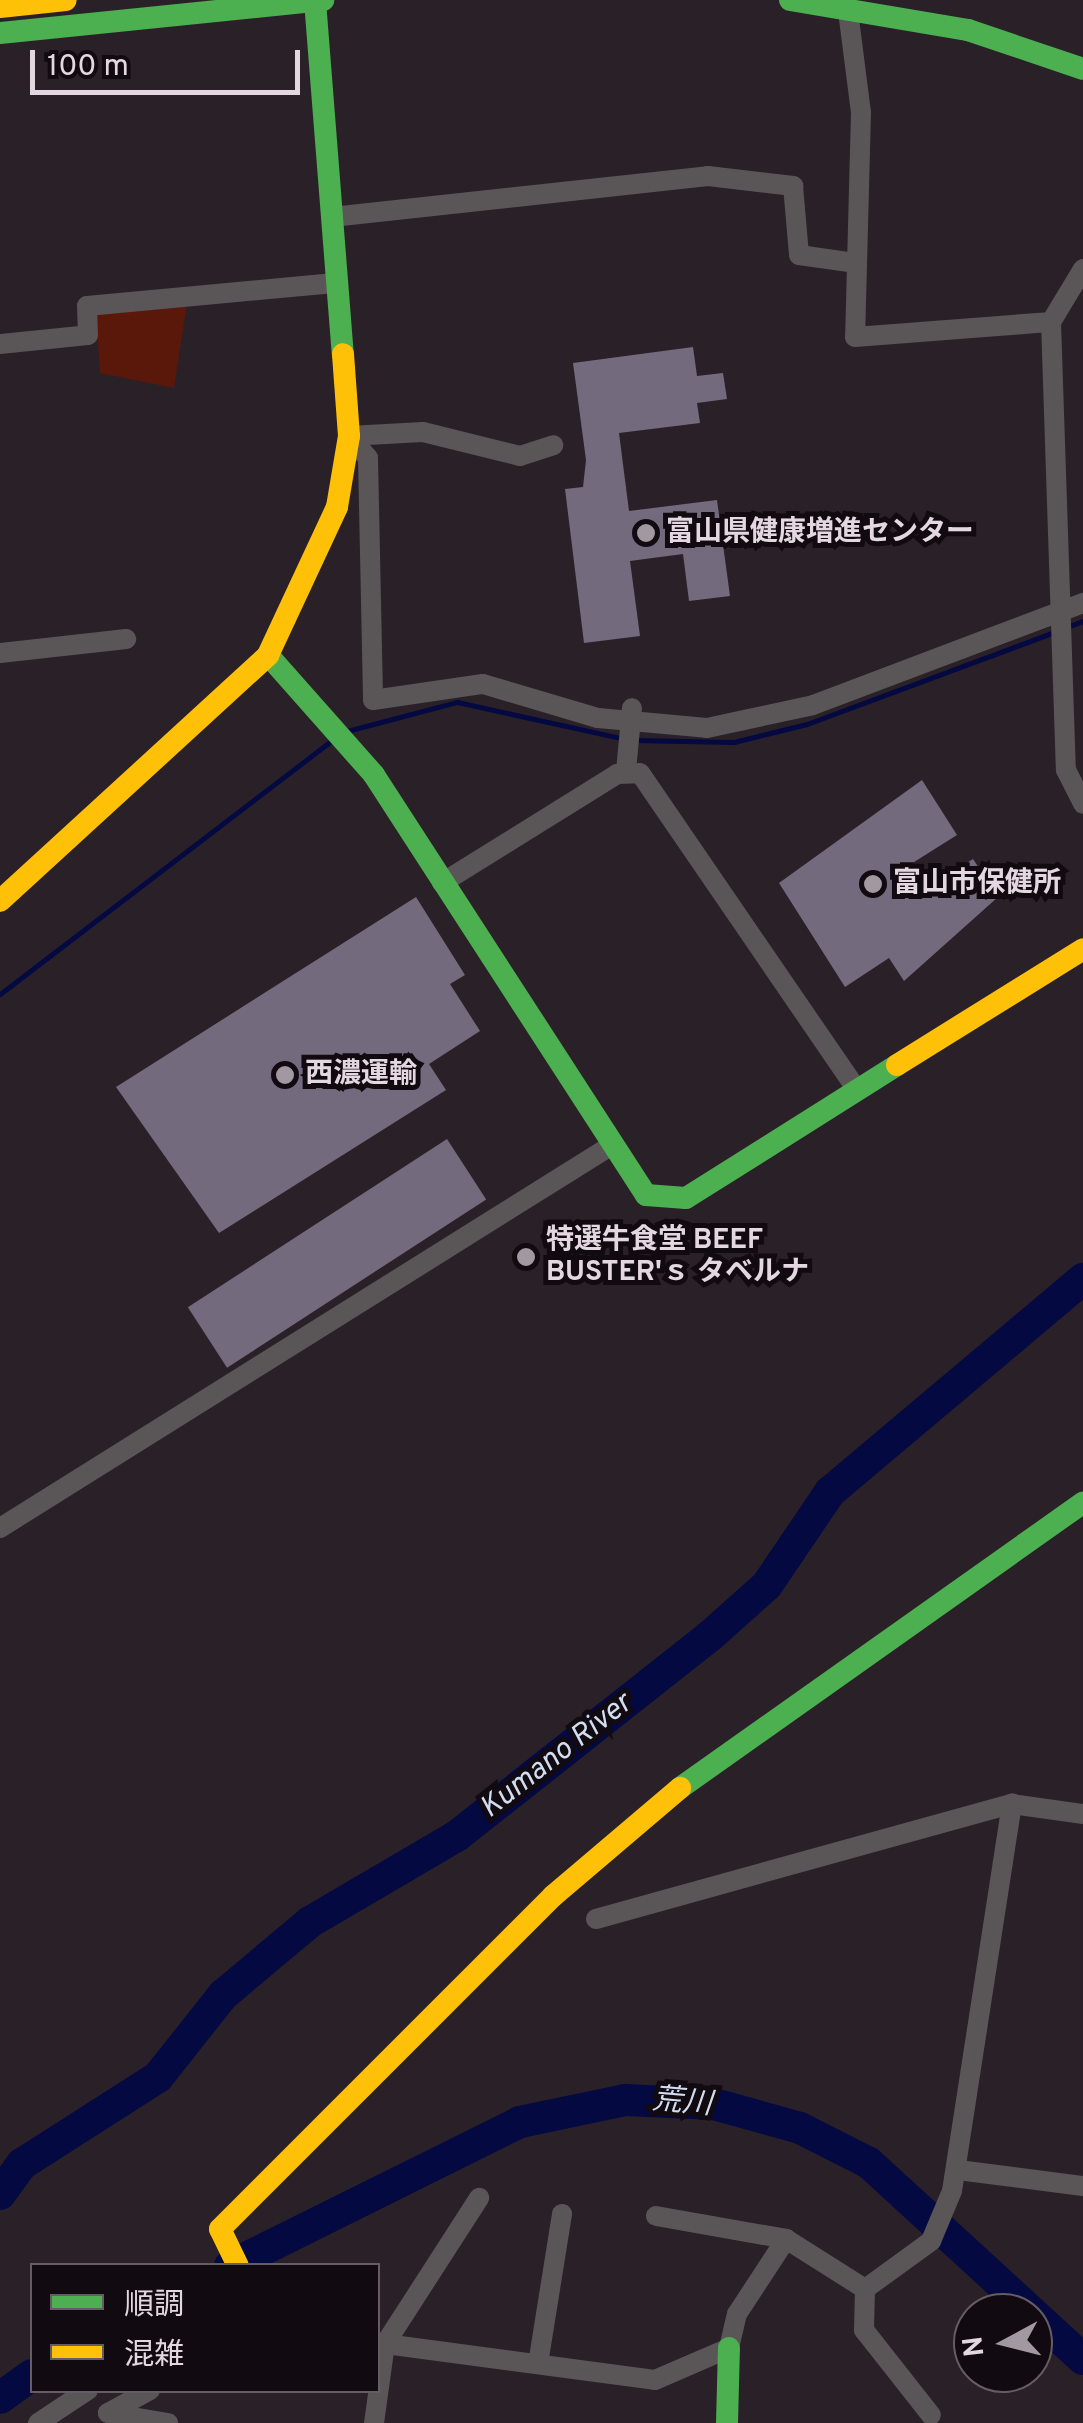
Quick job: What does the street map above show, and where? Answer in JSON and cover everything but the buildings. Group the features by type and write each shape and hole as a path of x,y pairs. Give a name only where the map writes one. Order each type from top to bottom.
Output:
{"main road":[{"path":"0,7 66,0"},
{"path":"0,902 268,656 316,566 349,436 315,0"},
{"path":"0,34 323,0"},
{"path":"790,0 848,11 919,10 1083,69"},
{"path":"268,656 374,775 646,1195 686,1198 1083,949"},
{"path":"237,2263 220,2229 553,1896 674,1793 1083,1503"},
{"path":"728,2348 728,2423"}],"street":[{"path":"848,11 860,112 856,338 1050,322"},
{"path":"332,216 708,176 793,186 799,255 856,263"},
{"path":"1083,269 1050,322 1062,611 1075,704 1066,770 1083,804"},
{"path":"0,344 88,335 87,306 337,283"},
{"path":"349,436 423,432 520,456 554,446"},
{"path":"349,436 368,458 373,700 483,684 632,715 757,721 1083,604"},
{"path":"0,654 126,639"},
{"path":"626,771 632,715"},
{"path":"442,883 626,771 640,772 856,1090"},
{"path":"0,1528 612,1145"},
{"path":"865,2289 931,2242 952,2191 1012,1804"},
{"path":"596,1919 1012,1804 1083,1814"},
{"path":"958,2170 1083,2186"},
{"path":"479,2198 381,2344 655,2380 728,2348 737,2314 786,2239"},
{"path":"538,2364 562,2214"},
{"path":"656,2216 786,2239 865,2289"},
{"path":"865,2289 864,2330 931,2414"},
{"path":"38,2423 83,2393"},
{"path":"106,2393 107,2418"},
{"path":"107,2418 145,2393"},
{"path":"374,2423 377,2393"},
{"path":"107,2418 168,2423"}],"shaded area":[{"path":"187,303 174,388 100,373 96,311"}],"waterway":[{"path":"1067,627 1083,621"},
{"path":"632,740 734,742 807,724 1057,631"},
{"path":"347,731 457,702 621,738"},
{"path":"0,994 333,739"},
{"name":"Kumano River","path":"0,2194 22,2164 158,2077 223,1995 310,1922 458,1835 710,1636 767,1585 830,1492 1083,1279"},
{"name":"荒川","path":"236,2263 520,2122 625,2100 714,2104 800,2128 869,2163 1083,2359"},
{"name":"荒川","path":"0,2398 30,2376"}],"traffic: fast":[{"path":"0,33 323,0"},
{"path":"790,0 968,30 1083,69"},
{"path":"315,1 343,354"},
{"path":"268,655 374,775 646,1195 686,1198 897,1065"},
{"path":"680,1788 1083,1503"},
{"path":"727,2423 729,2348"}],"traffic: slow":[{"path":"0,7 66,0"},
{"path":"0,901 268,655 337,507 349,436 343,354"},
{"path":"897,1065 1083,949"},
{"path":"237,2263 220,2229 553,1896 680,1788"}],"place":[{"name":"富山県健康増進センター","path":"646,533"},
{"name":"富山市保健所","path":"873,884"},
{"name":"西濃運輸","path":"285,1075"},
{"name":"特選牛食堂 BEEF BUSTER'ｓ タベルナ","path":"526,1257"}]}
